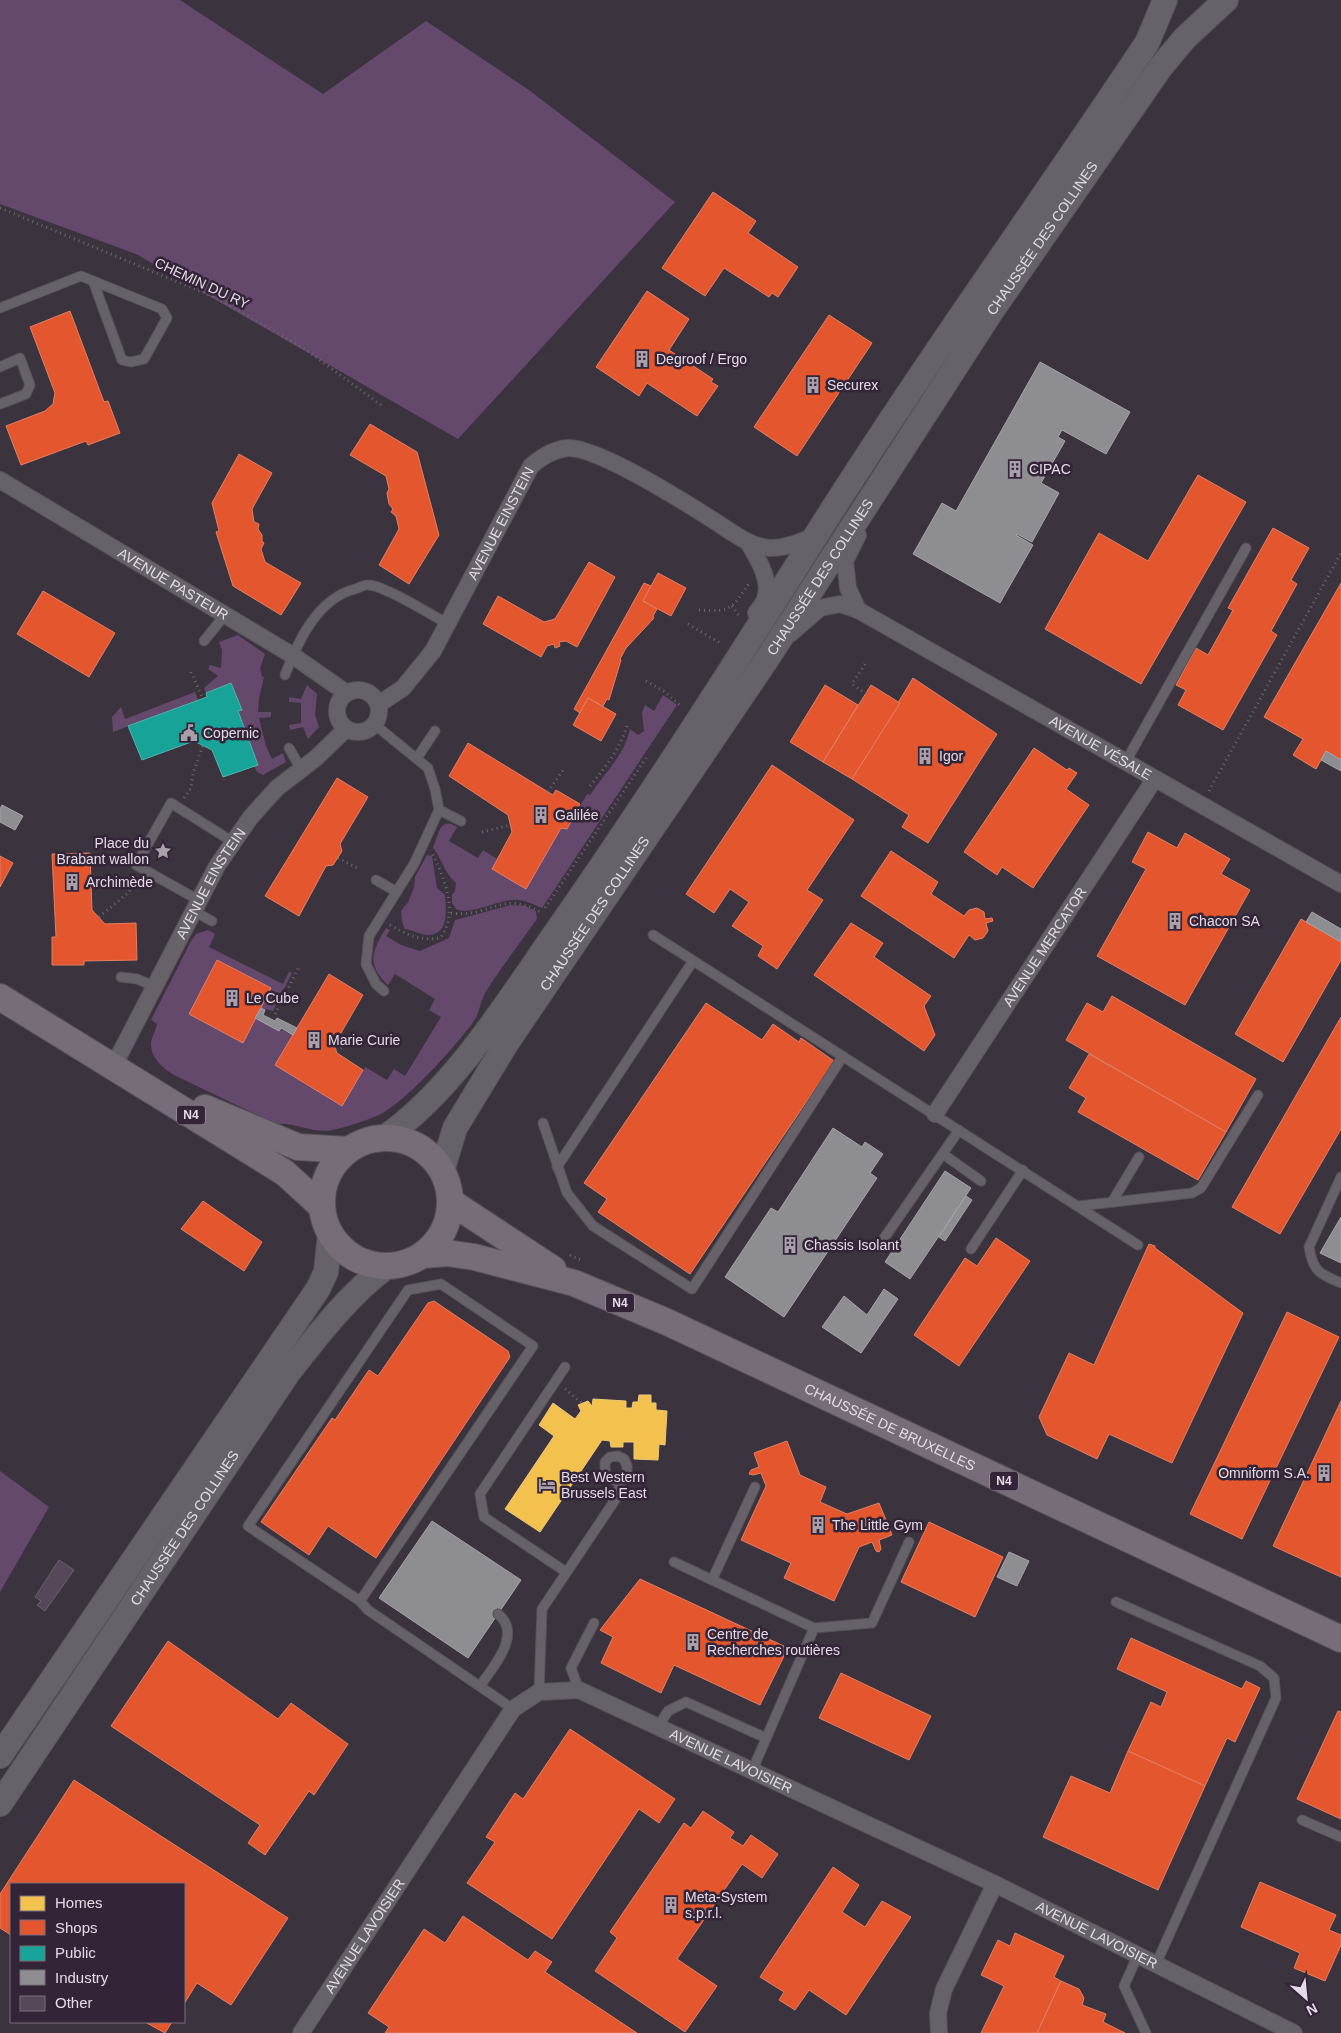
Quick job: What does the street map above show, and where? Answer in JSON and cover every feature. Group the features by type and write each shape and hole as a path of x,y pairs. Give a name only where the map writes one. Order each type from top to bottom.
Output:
{"main road":[{"name":"CHAUSSÉE DES COLLINES","path":"384,1138 402,1125 427,1102 472,1049 507,1004 642,808 817,534 970,300 1147,43 1165,0"},
{"name":"CHAUSSÉE DES COLLINES","path":"442,1171 455,1128 506,1044 767,659 956,364 1160,68 1185,38 1226,0"},
{"name":"CHAUSSÉE DE BRUXELLES","path":"0,997 285,1173 321,1206"},
{"name":"CHAUSSÉE DE BRUXELLES","path":"113,1067 298,1148 348,1150"},
{"name":"CHAUSSÉE DE BRUXELLES","path":"384,1138 407,1142 427,1153 442,1171 450,1191 447,1222 438,1241 422,1255 405,1264 386,1267 364,1263 344,1252 330,1234 321,1206 324,1185 333,1166 348,1150 365,1142 384,1138"},
{"name":"CHAUSSÉE DE BRUXELLES","path":"450,1202 574,1283"},
{"name":"CHAUSSÉE DES COLLINES","path":"0,1756 318,1289 326,1272 330,1234"},
{"name":"CHAUSSÉE DE BRUXELLES","path":"422,1255 446,1253 474,1257 574,1283 666,1322 1341,1639"},
{"name":"CHAUSSÉE DES COLLINES","path":"0,1804 288,1373 340,1308 370,1279 386,1267"}],"street":[{"path":"858,610 848,588 845,561 859,534 939,413 956,364"},
{"name":"AVENUE EINSTEIN","path":"379,704 395,694 411,680 433,651 530,466 548,453 568,448 586,450 646,480 748,542 769,548 790,545 817,534"},
{"name":"AVENUE PASTEUR","path":"0,480 224,616 292,655 345,692"},
{"name":"AVENUE EINSTEIN","path":"642,808 651,771 765,599 766,586 761,564 748,542"},
{"name":"AVENUE VÉSALE","path":"767,659 794,630 820,608 840,604 858,610 1154,780 1341,884"},
{"path":"353,690 370,693 379,704 378,716 374,724 362,732 346,729 337,716 337,708 345,692 353,690"},
{"name":"AVENUE EINSTEIN","path":"113,1067 217,866 233,842 250,818 272,794 316,758 346,729"},
{"name":"AVENUE MERCATOR","path":"935,1114 1154,780"},
{"name":"AVENUE LAVOISIER","path":"301,2033 513,1709 539,1692 579,1690 995,1884 1294,2033"},
{"path":"939,2033 938,2013 944,1989 995,1884"}],"lane":[{"path":"0,308 81,276 162,309 167,318 144,359 131,362 122,360 93,281"},
{"path":"0,366 20,358 30,385 26,394 0,404"},
{"path":"1125,763 1246,548"},
{"path":"285,675 292,655 314,618 328,602 345,591 369,585 405,599 448,624"},
{"path":"204,641 224,616"},
{"path":"374,724 428,768 436,789 439,810 423,845 369,936 366,964 376,984 384,991"},
{"path":"417,758 435,731"},
{"path":"289,748 301,769"},
{"path":"212,921 197,907 136,865 171,803 233,842"},
{"path":"439,810 461,821"},
{"path":"376,880 396,892"},
{"path":"653,935 1138,1245"},
{"path":"557,1167 693,960"},
{"path":"122,977 137,979 156,987"},
{"path":"543,1123 567,1193 593,1226 692,1289 843,1056"},
{"path":"1079,1206 1192,1193 1201,1188 1258,1094"},
{"path":"878,1247 959,1130"},
{"path":"943,1154 981,1181"},
{"path":"1112,1202 1139,1157"},
{"path":"971,1249 1023,1170"},
{"path":"1341,1176 1309,1247 1311,1259 1318,1273 1341,1283"},
{"path":"360,1601 532,1346 441,1284 408,1290 248,1526 360,1601 368,1610 513,1709"},
{"path":"564,1367 480,1494 484,1517 566,1572"},
{"path":"539,1692 542,1609 615,1500 622,1478"},
{"path":"712,1580 756,1486"},
{"path":"674,1562 814,1628 872,1622 909,1542"},
{"path":"1116,1602 1260,1666 1274,1678 1276,1698 1156,1964"},
{"path":"480,1686 508,1638 506,1626 498,1614"},
{"path":"579,1690 571,1668 594,1623"},
{"path":"752,1771 814,1628"},
{"path":"658,1727 668,1711 686,1702 766,1738"},
{"path":"1302,1820 1341,1837"},
{"path":"1138,1956 1124,1986 1146,2033"}],"path":[{"name":"CHEMIN DU RY","path":"0,208 221,300 305,349 381,405"},
{"path":"1201,805 1341,553"},
{"path":"699,610 723,611 732,606 761,564"},
{"path":"732,606 740,617"},
{"path":"688,624 722,644"},
{"path":"866,694 852,684 867,661"},
{"path":"191,672 203,699"},
{"path":"646,681 665,692 681,706"},
{"path":"590,786 622,743 628,722"},
{"path":"178,807 191,788 192,773 203,745"},
{"path":"548,792 562,770"},
{"path":"482,832 510,825"},
{"path":"380,919 408,935 426,940 440,938 448,928 451,913 445,884 438,863 423,845"},
{"path":"338,858 357,868"},
{"path":"98,917 128,892 142,869"},
{"path":"451,913 464,915 511,902 531,906 542,913"},
{"path":"275,1014 299,967"},
{"path":"336,1050 365,1038"},
{"path":"555,1382 582,1403"}],"shaded area":[{"path":"0,0 180,0 323,94 426,21 529,90 675,202 458,439 136,254 0,204"},
{"path":"238,635 265,654 260,668 262,677 264,677 258,712 271,712 271,717 259,718 266,746 272,759 283,753 286,762 263,775 257,772 254,766 258,765 238,711 241,709 231,683 206,693 204,688 218,676 208,669 210,665 221,668 222,650 219,642"},
{"path":"307,685 317,694 315,714 319,727 308,739 303,727 290,730 289,725 301,723 301,703 289,702 289,697 301,699"},
{"path":"195,692 198,700 113,732 112,717 121,707 125,719"},
{"path":"663,695 677,705 542,908 525,901 511,900 473,910 457,910 452,903 452,895 455,891 456,883 433,848 440,828 447,824 457,827 449,841 478,858 483,850 497,859 492,869 526,888 561,828 567,829 587,794 590,795 619,755 630,729 638,735 644,731 642,713 645,705 654,711"},
{"path":"427,855 432,856 437,888 445,895 446,907 444,925 436,933 429,935 405,929 401,911 408,902 414,888 415,877"},
{"path":"511,905 525,906 536,911 537,919 487,990 476,1018 458,1042 417,1085 403,1098 379,1115 350,1126 325,1131 276,1124 176,1076 163,1067 153,1054 151,1042 157,1024 151,1020 191,941 196,934 208,930 215,934 209,947 283,984 289,972 292,973 273,1011 261,1008 271,988 217,960 189,1014 243,1042 255,1018 293,1035 342,1105 365,1067 387,1080 394,1069 405,1076 441,1017 429,1010 435,999 395,974 388,985 376,970 374,964 375,951 386,928 390,930 386,936 401,945 420,951 449,938 455,920"},
{"path":"0,1471 49,1507 0,1592"}],"building: Homes":[{"name":"Best Western Brussels East","path":"639,1395 651,1395 651,1403 656,1403 656,1410 667,1411 665,1445 659,1444 658,1460 634,1459 634,1442 623,1442 623,1447 611,1447 610,1441 602,1440 540,1532 505,1509 554,1436 539,1425 553,1403 575,1419 581,1411 578,1405 588,1401 592,1406 593,1399 626,1401 626,1408 632,1408 633,1402 638,1402"}],"building: Shops":[{"path":"713,192 756,221 748,233 798,267 778,297 772,293 769,297 724,268 705,296 662,268"},
{"name":"Degroof / Ergo","path":"647,291 689,319 669,350 713,379 711,382 718,386 697,416 647,383 639,396 596,367"},
{"path":"70,311 104,402 108,401 120,433 88,445 86,441 21,465 6,426 45,411 53,404 55,393 30,327"},
{"name":"Securex","path":"829,315 872,343 797,456 754,427"},
{"path":"370,424 417,452 439,535 409,584 379,565 399,529 396,516 391,512 393,509 389,504 387,493 389,489 386,476 350,455"},
{"path":"239,454 272,473 252,509 254,522 259,524 258,529 264,543 261,549 265,562 301,583 281,615 233,586 216,532 219,531 212,503"},
{"path":"1198,475 1246,502 1141,684 1045,629 1099,533 1148,561"},
{"path":"1273,528 1309,548 1291,580 1297,584 1271,631 1277,635 1223,730 1178,705 1186,690 1176,685 1196,648 1208,655 1233,610 1228,608"},
{"path":"589,562 615,577 577,647 566,641 559,642 560,646 555,648 554,644 547,646 541,657 483,624 498,596 544,622 555,619"},
{"path":"658,573 686,588 671,616 643,601"},
{"path":"644,583 651,586 643,601 657,609 653,616 654,618 626,648 620,659 609,700 607,699 603,706 588,698 580,713 574,709"},
{"path":"1341,583 1341,760 1326,751 1316,769 1293,755 1303,739 1264,717"},
{"path":"43,591 115,633 89,677 17,634"},
{"name":"Igor","path":"913,678 997,734 928,843 902,827 909,815 852,779"},
{"path":"825,685 858,705 823,762 790,742"},
{"path":"871,685 900,703 852,779 823,762"},
{"path":"588,698 616,714 601,741 573,725"},
{"name":"Galilée","path":"468,743 553,795 556,790 580,804 567,829 561,828 526,889 492,869 512,832 508,815 449,776"},
{"path":"1034,748 1067,770 1069,768 1077,773 1066,789 1089,805 1033,888 1002,867 997,875 964,852"},
{"path":"772,765 854,820 807,890 823,900 777,969 758,956 763,946 732,926 749,902 730,889 714,913 686,894"},
{"path":"337,778 368,797 340,844 342,851 333,865 326,866 299,916 265,896"},
{"name":"Chacon SA","path":"1148,832 1177,848 1185,833 1230,859 1221,874 1250,890 1185,1005 1097,956 1146,869 1132,862"},
{"path":"891,851 938,882 931,894 964,916 969,910 977,908 984,912 985,919 992,918 993,921 986,923 988,931 983,938 975,940 969,935 954,958 861,896"},
{"name":"Archimède","path":"90,853 92,910 105,924 136,923 137,960 84,961 84,965 52,965 52,937 56,937 52,854"},
{"path":"0,856 13,863 0,887"},
{"path":"1301,919 1341,942 1341,960 1283,1062 1235,1034"},
{"path":"851,923 883,943 874,957 931,996 924,1006 935,1035 924,1051 814,975"},
{"name":"Le Cube","path":"217,960 271,988 243,1043 189,1014"},
{"name":"Marie Curie","path":"329,974 363,995 334,1045 337,1053 363,1070 342,1106 275,1065"},
{"path":"1112,996 1256,1079 1226,1132 1066,1040 1087,1003 1103,1012"},
{"path":"706,1003 762,1040 773,1024 799,1042 801,1038 834,1061 690,1274 598,1212 607,1199 584,1183"},
{"path":"1341,1017 1341,1129 1280,1234 1232,1207"},
{"path":"1089,1054 1226,1132 1198,1180 1078,1112 1086,1098 1069,1088"},
{"path":"203,1201 262,1242 244,1271 181,1229"},
{"path":"996,1238 1030,1261 959,1366 914,1335 965,1258 977,1266"},
{"path":"1149,1244 1155,1246 1155,1248 1243,1313 1172,1463 1109,1434 1097,1459 1047,1435 1039,1417 1069,1353 1094,1365"},
{"path":"434,1301 508,1351 510,1357 376,1558 328,1526 309,1555 261,1522 332,1418 335,1420 369,1370 378,1376 428,1303"},
{"path":"1287,1312 1339,1337 1242,1539 1190,1514"},
{"name":"Omniform S.A.","path":"1341,1401 1341,1577 1273,1546"},
{"name":"The Little Gym","path":"787,1441 800,1475 826,1487 820,1502 847,1514 879,1503 892,1535 879,1540 881,1549 879,1552 876,1551 872,1542 859,1547 834,1601 784,1578 791,1563 741,1540 766,1486 761,1473 749,1474 751,1470 759,1467 754,1453"},
{"path":"929,1522 1003,1557 975,1617 901,1582"},
{"name":"Centre de Recherches routières","path":"640,1579 788,1648 760,1705 674,1665 661,1693 601,1663 613,1637 600,1630"},
{"path":"1131,1638 1242,1689 1246,1681 1260,1688 1235,1742 1227,1738 1205,1786 1128,1751 1151,1702 1161,1707 1167,1692 1117,1669"},
{"path":"168,1641 278,1719 291,1703 348,1744 314,1795 309,1791 265,1855 248,1843 260,1825 111,1726"},
{"path":"841,1673 931,1716 909,1760 819,1718"},
{"path":"1338,1711 1341,1712 1341,1819 1297,1799"},
{"path":"570,1729 675,1799 659,1823 639,1809 552,1939 467,1883 495,1842 486,1837 515,1793 523,1799"},
{"path":"1128,1751 1205,1786 1158,1890 1043,1837 1071,1776 1110,1793"},
{"path":"74,1780 288,1918 231,2005 197,1983 185,2002 185,1883 10,1883 10,1934 0,1928 0,1894"},
{"name":"Meta-System s.p.r.l.","path":"703,1811 734,1832 730,1838 743,1846 751,1835 778,1854 762,1878 742,1864 677,1959 717,1986 685,2032 595,1971 617,1938 610,1932 684,1823 691,1828"},
{"path":"833,1867 859,1885 842,1912 865,1927 882,1901 911,1917 846,2015 809,1990 795,2010 779,2000 784,1992 760,1977"},
{"path":"1260,1882 1336,1915 1329,1930 1341,1935 1341,1945 1325,1981 1294,1968 1300,1953 1241,1927"},
{"path":"463,1916 528,1960 535,1951 552,1962 545,1972 637,2033 385,2033 389,2027 368,2013 424,1929 445,1943"},
{"path":"1015,1933 1064,1956 1054,1977 1061,1981 1037,2033 981,2033 1004,1986 981,1975 998,1940 1010,1946"},
{"path":"1061,1981 1079,1989 1084,1998 1082,2005 1106,2014 1103,2022 1125,2033 1037,2033"},
{"path":"147,2023 171,2023 165,2033"}],"building: Public":[{"name":"Copernic","path":"231,683 242,710 238,711 258,765 223,777 212,750 194,741 142,760 128,726 207,697 206,693"}],"building: Industry":[{"name":"CIPAC","path":"1040,362 1130,412 1106,454 1062,430 1058,437 1065,441 1041,483 1059,493 1032,542 1016,535 1033,545 1000,603 913,554 942,503 956,511"},
{"path":"1326,751 1341,760 1341,771 1321,760"},
{"path":"2,805 23,816 15,830 0,822 0,809"},
{"path":"1312,912 1341,929 1341,942 1306,922"},
{"path":"261,1008 265,1010 263,1015 275,1021 277,1018 297,1028 293,1035 281,1028 279,1031 255,1018"},
{"name":"Chassis Isolant","path":"833,1128 862,1147 865,1142 883,1154 870,1173 877,1178 784,1317 725,1277 771,1208 778,1212"},
{"path":"945,1171 971,1188 910,1279 885,1262"},
{"path":"966,1196 972,1200 945,1241 939,1237"},
{"path":"1341,1217 1341,1263 1320,1253"},
{"path":"884,1289 898,1299 861,1353 822,1327 844,1296 867,1315"},
{"path":"432,1521 521,1580 468,1658 379,1598"},
{"path":"1009,1552 1029,1561 1017,1586 997,1577"}],"building: Other":[{"path":"59,1560 74,1570 45,1611 37,1605 41,1601 35,1597"}],"place":[{"name":"Degroof / Ergo","path":"642,359"},
{"name":"Securex","path":"813,385"},
{"name":"CIPAC","path":"1015,469"},
{"name":"Copernic","path":"189,733"},
{"name":"Igor","path":"925,756"},
{"name":"Galilée","path":"541,815"},
{"name":"Place du Brabant wallon","path":"163,851"},
{"name":"Archimède","path":"72,882"},
{"name":"Chacon SA","path":"1175,921"},
{"name":"Le Cube","path":"232,998"},
{"name":"Marie Curie","path":"314,1040"},
{"name":"Chassis Isolant","path":"790,1245"},
{"name":"Omniform S.A.","path":"1324,1473"},
{"name":"Best Western Brussels East","path":"547,1485"},
{"name":"The Little Gym","path":"818,1525"},
{"name":"Centre de Recherches routières","path":"693,1642"},
{"name":"Meta-System s.p.r.l.","path":"671,1905"}]}
